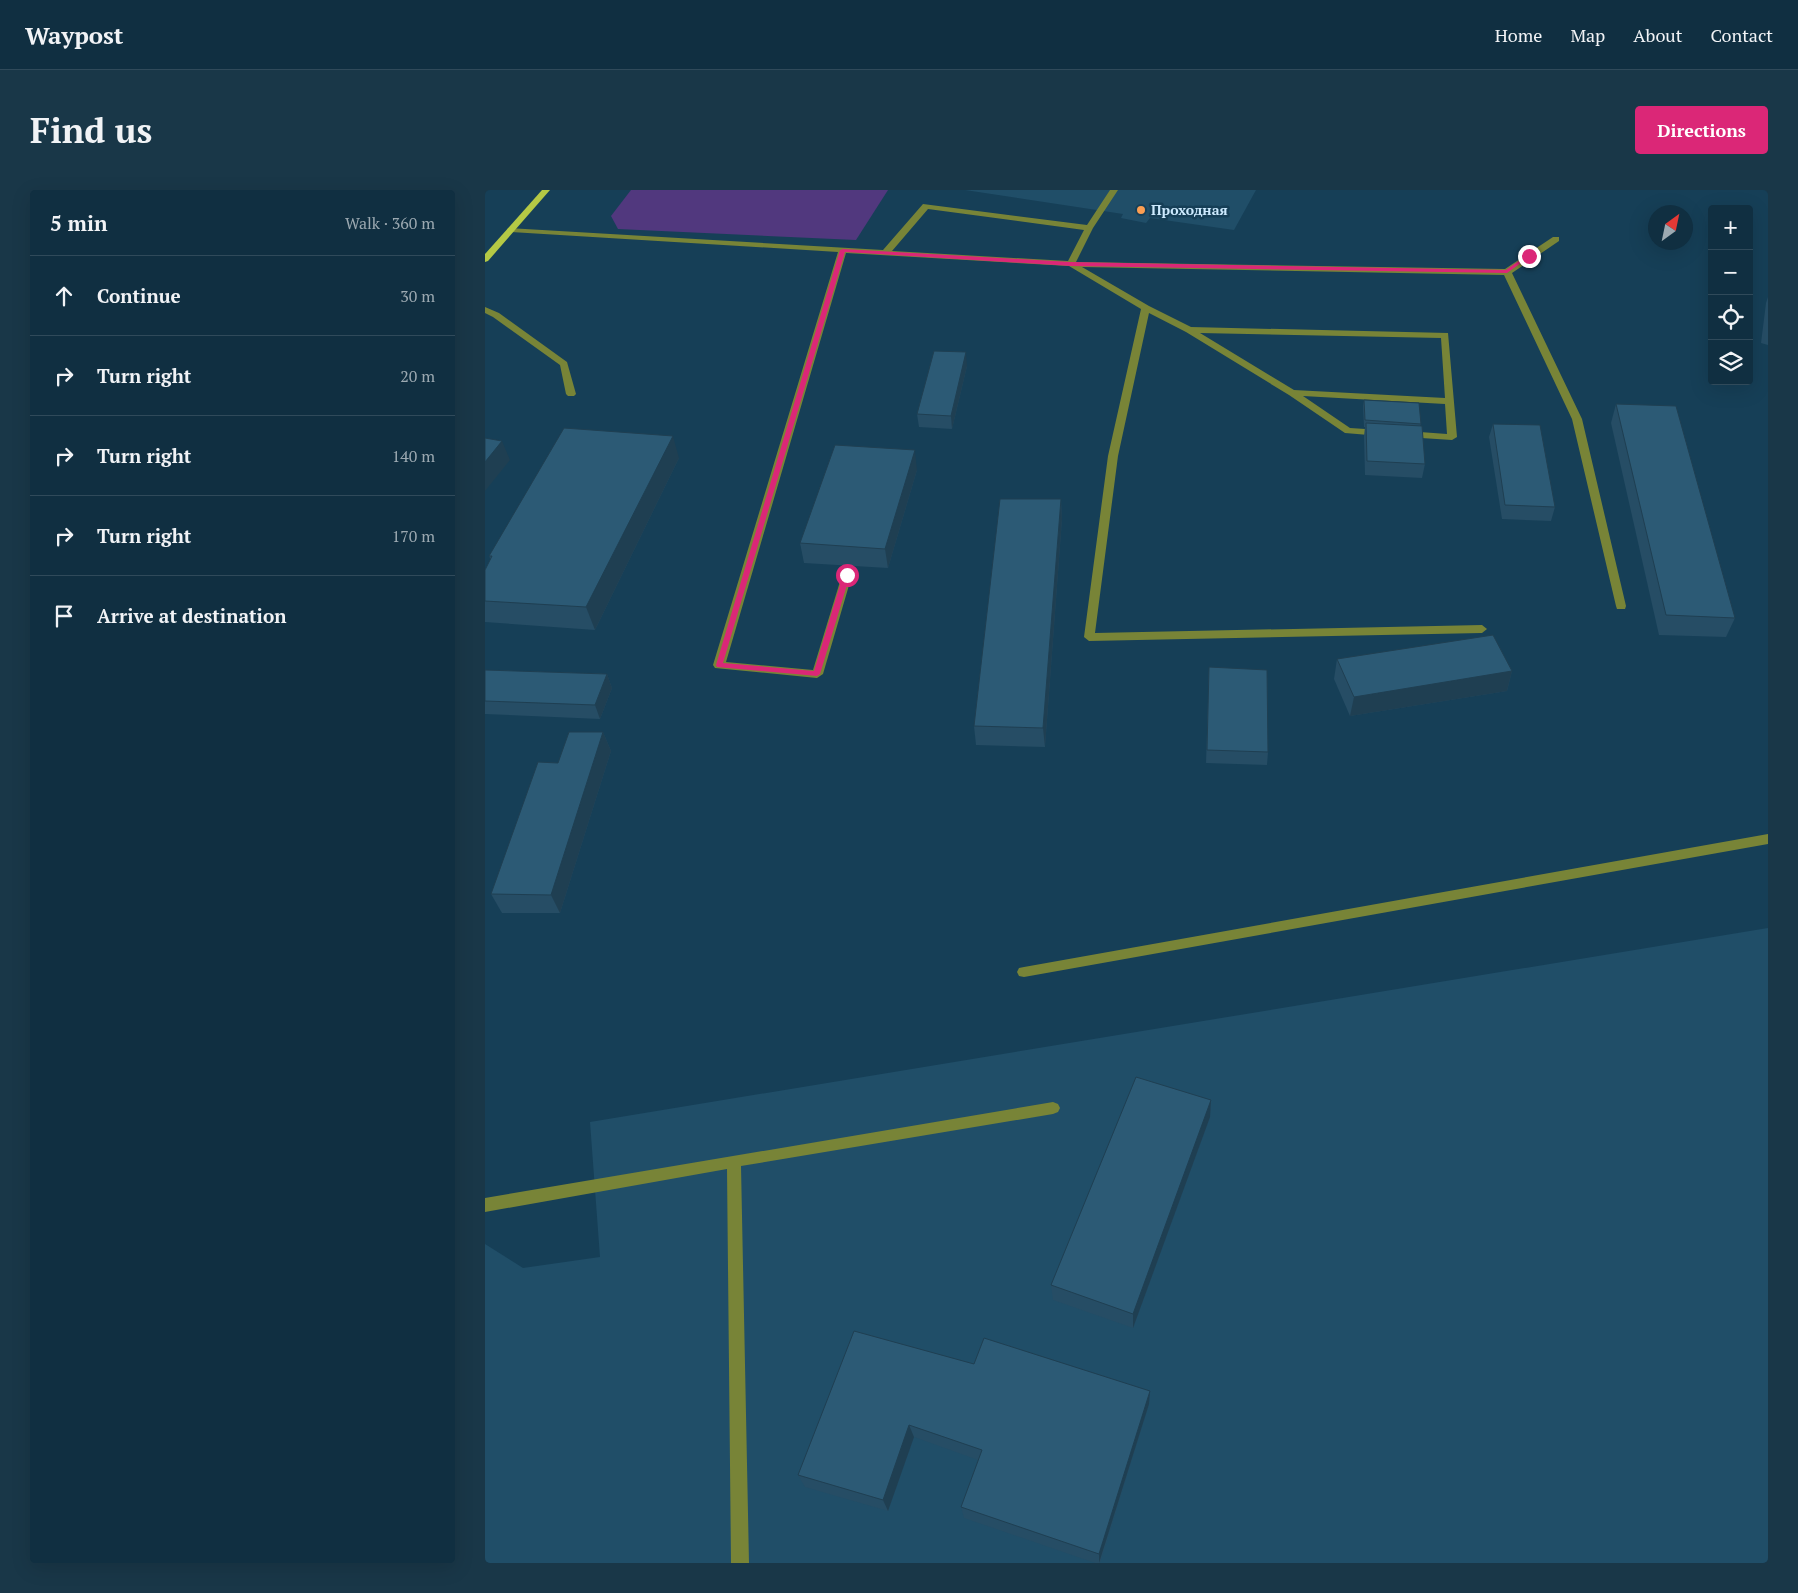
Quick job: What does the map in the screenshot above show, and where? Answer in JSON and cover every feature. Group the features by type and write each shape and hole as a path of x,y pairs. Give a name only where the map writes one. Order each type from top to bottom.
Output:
{"main road":[{"path":"485,259 545,190"}],"street":[{"path":"1071,264 1089,228 1114,190"},
{"path":"886,252 925,206 1089,228"},
{"path":"511,230 1071,264 1507,272 1556,240"},
{"path":"843,250 719,665 817,674 847,575"},
{"path":"1071,264 1146,308 1189,330 1292,393 1348,431 1452,437 1445,335 1189,330"},
{"path":"1507,272 1577,419 1621,606"},
{"path":"1146,308 1113,456 1089,636 1482,629"},
{"path":"485,310 497,315 564,364 571,394"},
{"path":"1292,393 1449,401"},
{"path":"1024,972 1768,839"},
{"path":"485,1206 734,1161 1053,1108"},
{"path":"734,1161 740,1563"}],"shaded area":[{"path":"631,190 888,190 856,240 618,229 611,216"},
{"path":"965,190 1256,190 1234,230 1150,218 1146,223 1121,218 1123,214"},
{"path":"1768,928 1768,1563 485,1563 485,1244 523,1268 600,1257 590,1122"}],"building":[{"path":"934,351 966,352 951,416 917,414"},
{"path":"1364,400 1419,403 1421,424 1365,420"},
{"path":"1616,404 1676,406 1735,618 1666,615"},
{"path":"1366,423 1422,426 1425,464 1367,461"},
{"path":"1493,424 1540,425 1555,507 1505,505"},
{"path":"564,428 673,436 586,607 485,601 485,570 492,556 489,556"},
{"path":"485,438 502,441 485,462"},
{"path":"835,445 915,450 885,549 800,543"},
{"path":"1000,499 1061,499 1043,728 974,726"},
{"path":"1493,635 1512,671 1354,697 1337,659"},
{"path":"1209,667 1267,670 1268,752 1207,750"},
{"path":"485,670 607,674 595,705 485,701"},
{"path":"569,732 603,732 551,895 491,894 538,762 558,763"},
{"path":"1136,1077 1211,1100 1133,1314 1051,1285"},
{"path":"854,1331 974,1364 984,1338 1150,1391 1099,1554 961,1507 982,1450 909,1425 883,1500 798,1475"}],"place":[{"name":"Проходная","path":"1141,210"}],"route":[{"path":"847,575 817,674 719,665 843,250 1071,264 1507,272 1529,256"}]}
